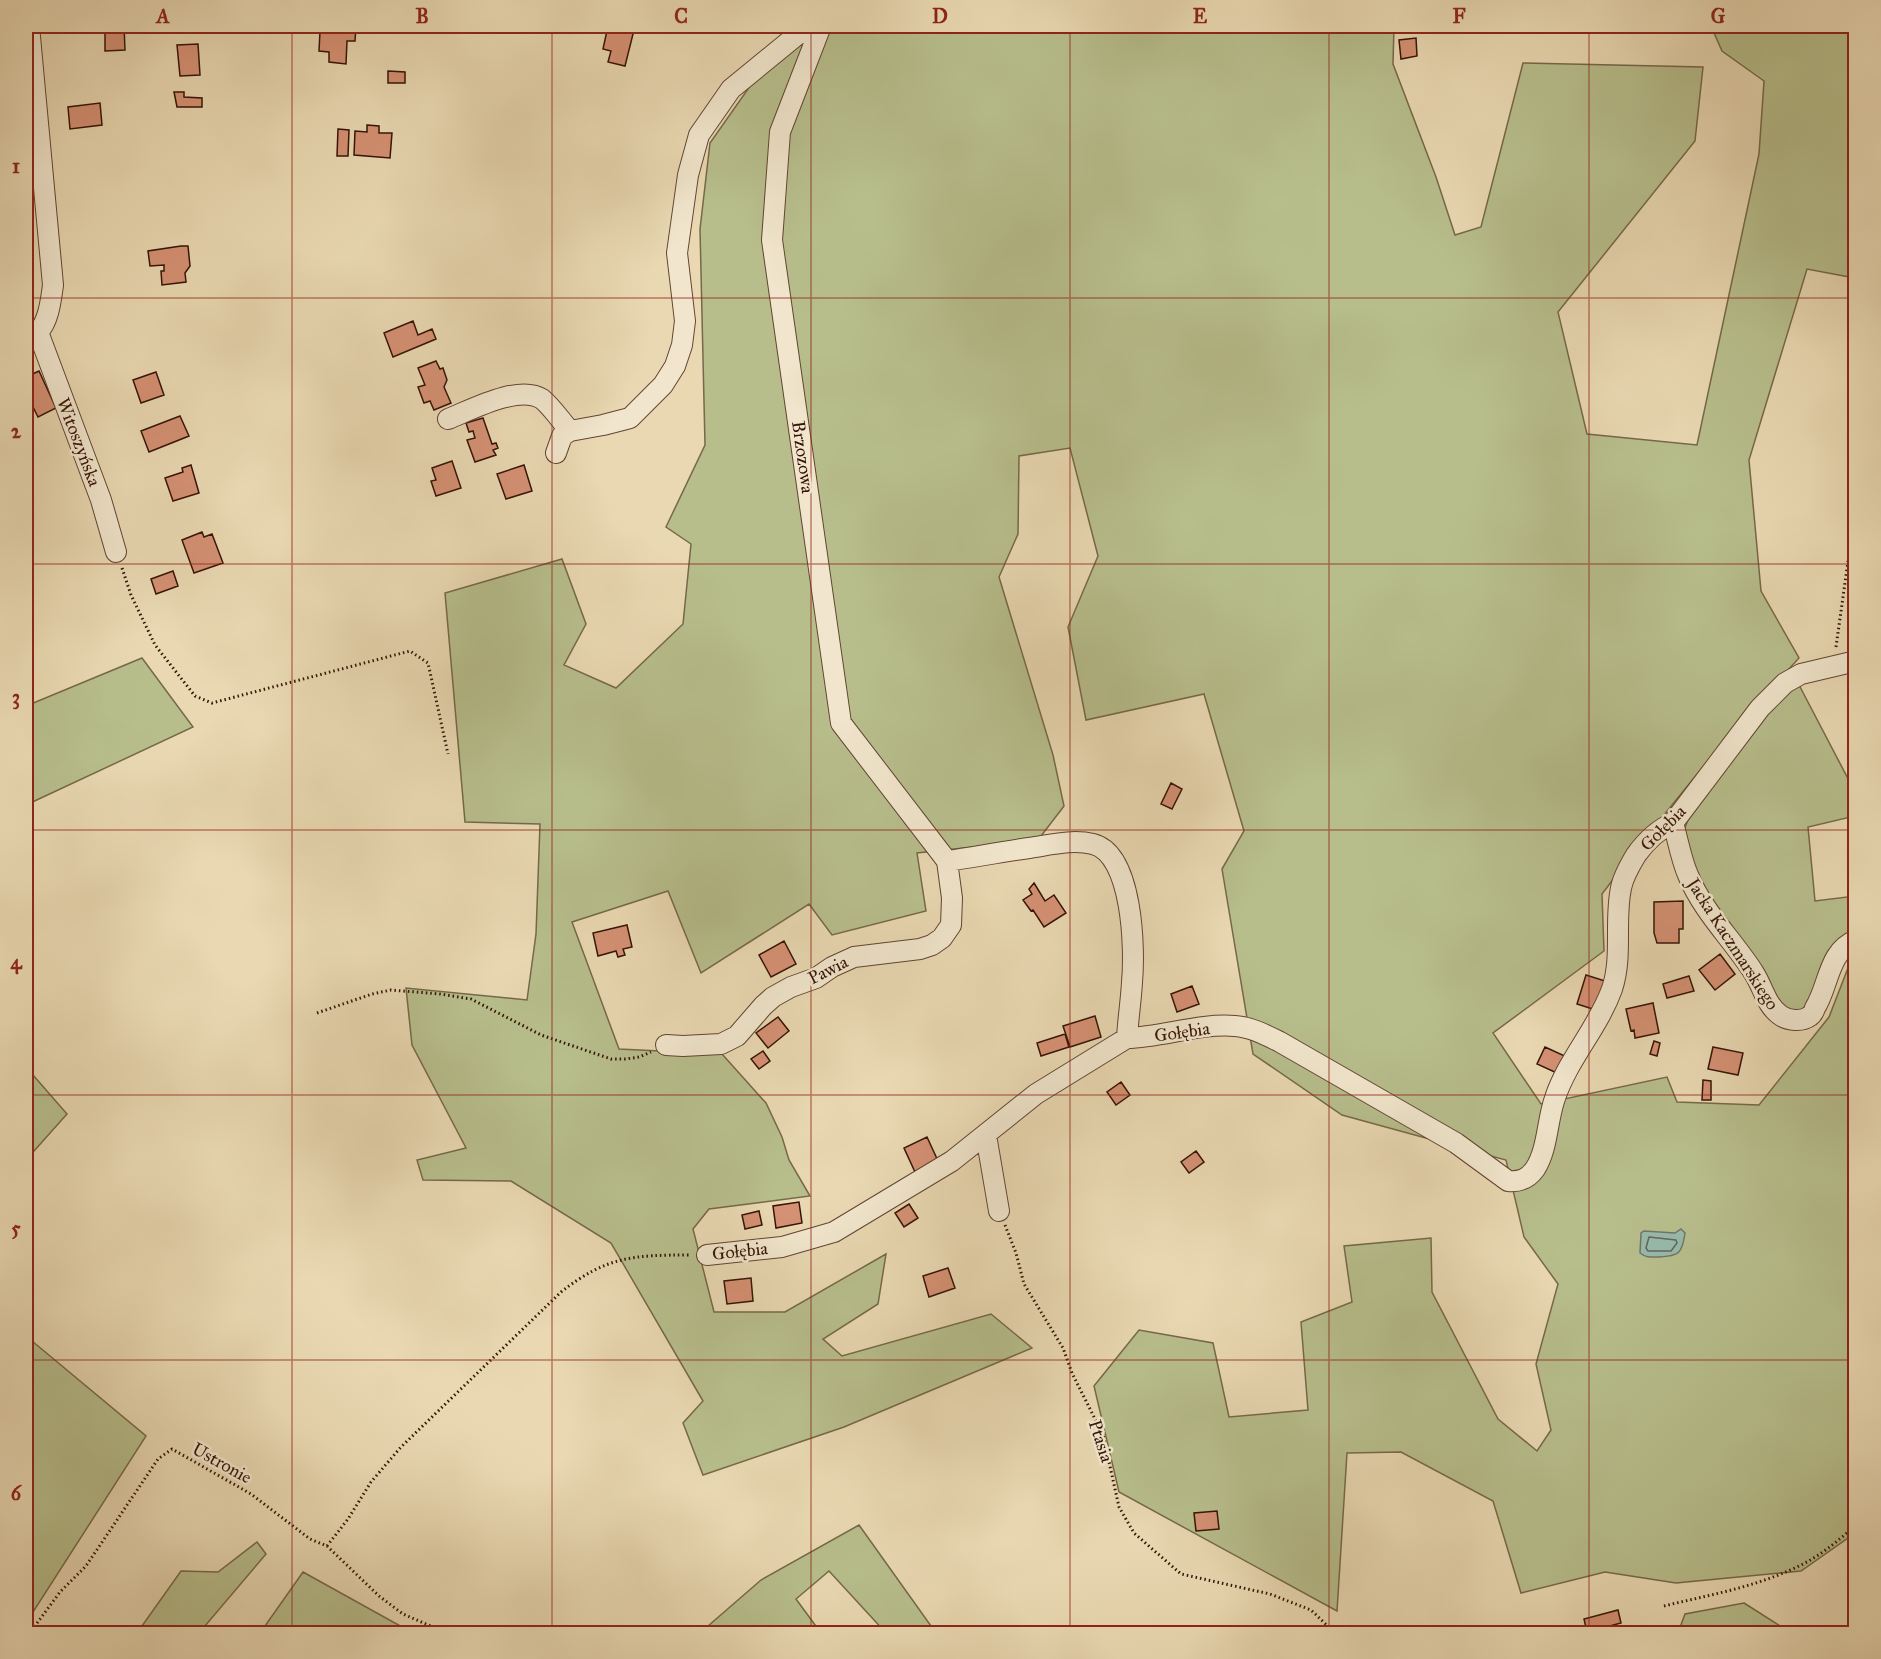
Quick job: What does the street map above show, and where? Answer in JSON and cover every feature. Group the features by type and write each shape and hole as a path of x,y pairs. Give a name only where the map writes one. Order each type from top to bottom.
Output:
{"street":[{"name":"Witoszyńska","path":"29,26 53,285 50,306 32,336 101,500 116,552"},
{"path":"556,453 562,436 570,431 630,418 663,385 675,366 682,345 685,321 677,254 688,175 699,135 731,89 808,26"},
{"name":"Brzozowa","path":"821,26 780,132 772,240 841,723 947,861"},
{"path":"448,419 494,401 522,394 542,400 570,431"},
{"name":"Gołębia","path":"707,1255 782,1247 834,1232 952,1161 1036,1094 1127,1038 1144,1038 1215,1027 1236,1026 1256,1031 1280,1042 1456,1143 1508,1181 1518,1182 1528,1177 1536,1167 1554,1099 1594,1027 1612,989 1618,959 1621,887 1625,875 1641,849 1653,834 1673,822 1760,708 1785,683 1801,674 1856,661"},
{"name":"Jacka Kaczmarskiego","path":"1673,822 1686,869 1696,891 1708,912 1754,972 1773,1008 1781,1016 1797,1020 1810,1016 1822,997 1836,957 1842,948 1856,940"},
{"path":"947,861 1065,843 1096,844 1107,852 1116,864 1124,885 1131,924 1132,982 1127,1038"},
{"name":"Pawia","path":"666,1045 721,1044 737,1036 773,997 791,987 816,978 854,957 920,949 932,945 942,938 951,925 952,898 947,861"},
{"path":"986,1136 999,1211"}],"path":[{"path":"1833,667 1851,540 1856,531"},
{"path":"116,552 131,595 154,645 195,696 212,703 410,651 428,663 448,754"},
{"path":"317,1013 372,994 391,990 440,994 471,999 541,1035 611,1059 639,1057 666,1045"},
{"name":"Ptasia","path":"999,1211 1016,1253 1024,1284 1063,1348 1072,1373 1103,1436 1119,1507 1134,1533 1180,1574 1270,1594 1311,1610 1336,1634"},
{"name":"Gołębia","path":"327,1546 348,1519 371,1482 401,1447 561,1292 580,1277 621,1259 662,1255 707,1255"},
{"name":"Ustronie","path":"29,1634 60,1592 86,1566 158,1459 172,1449 251,1494 310,1539 327,1546 380,1596 403,1614 448,1634"},
{"path":"1664,1606 1767,1580 1817,1556 1856,1525"}],"green space":[{"path":"819,26 1394,26 1393,64 1436,177 1455,235 1481,227 1523,63 1703,67 1695,141 1558,312 1587,434 1697,445 1759,154 1764,81 1722,51 1711,26 1855,26 1855,278 1807,269 1749,460 1761,591 1799,658 1729,735 1602,894 1604,951 1493,1033 1541,1104 1667,1077 1677,1102 1759,1105 1829,1017 1855,954 1855,1533 1801,1571 1676,1583 1605,1572 1521,1593 1493,1501 1401,1452 1347,1453 1337,1611 1119,1492 1094,1386 1139,1330 1213,1343 1229,1417 1308,1410 1301,1322 1352,1302 1344,1246 1431,1238 1432,1292 1498,1419 1537,1451 1551,1430 1536,1364 1558,1284 1524,1237 1506,1160 1342,1115 1253,1054 1222,869 1244,831 1204,694 1086,720 1068,627 1098,556 1070,448 1019,456 1018,534 999,577 1053,755 1064,806 1038,840 917,853 926,911 832,935 809,904 701,973 668,891 572,922 619,1049 722,1054 766,1103 782,1137 789,1160 810,1196 709,1209 693,1229 714,1312 785,1312 886,1254 878,1304 823,1339 842,1356 991,1314 1032,1348 844,1427 703,1475 683,1423 703,1401 611,1243 511,1181 423,1180 417,1160 466,1148 412,1045 406,988 527,1000 536,934 540,824 465,822 445,593 562,559 586,624 564,665 616,688 683,624 691,544 666,527 705,445 700,229 710,143 762,69"},
{"path":"142,658 193,727 26,805 26,706"},
{"path":"1798,683 1856,794 1855,816 1808,827 1815,901 1855,896 1856,934 1800,1013 1781,1008 1706,898 1688,863 1684,830 1688,820 1765,716"},
{"path":"26,1067 67,1114 26,1160"},
{"path":"26,1336 146,1436 26,1623"},
{"path":"859,1525 936,1633 886,1633 829,1571 796,1599 821,1633 700,1633 761,1580"},
{"path":"257,1542 266,1554 199,1633 137,1633 181,1571 218,1572"},
{"path":"303,1572 413,1633 260,1633"},
{"path":"1744,1603 1791,1633 1678,1633 1685,1614"}],"water":[{"path":"1681,1229 1685,1233 1684,1240 1681,1250 1675,1255 1651,1257 1640,1253 1641,1233 1644,1231 1675,1233"}],"building":[{"path":"105,26 124,26 125,50 105,51"},
{"path":"330,26 356,26 355,41 347,41 346,64 329,62 329,52 319,51 320,31 329,32"},
{"path":"608,26 635,26 625,66 608,62 611,51 603,49"},
{"path":"727,26 742,26 729,31"},
{"path":"1416,38 1417,56 1401,59 1399,40"},
{"path":"198,44 200,75 180,76 177,45"},
{"path":"388,71 405,72 405,83 388,83"},
{"path":"174,92 184,92 184,97 202,98 202,107 177,107"},
{"path":"100,103 102,125 70,129 68,107"},
{"path":"367,125 379,126 379,133 392,133 390,158 354,155 355,131 367,132"},
{"path":"338,129 349,130 348,156 337,156"},
{"path":"188,246 190,266 185,273 186,282 162,285 161,271 164,271 164,265 150,266 148,251"},
{"path":"413,321 418,335 432,329 436,339 393,357 384,333"},
{"path":"436,361 440,369 443,368 447,380 444,387 451,403 434,410 430,401 424,403 418,387 425,385 418,368"},
{"path":"39,371 56,408 38,417 31,403 26,405 26,377"},
{"path":"156,372 164,395 141,403 133,380"},
{"path":"180,416 189,436 149,452 141,431"},
{"path":"483,418 492,444 496,443 498,448 493,450 496,455 475,462 467,440 475,438 473,431 469,432 466,423"},
{"path":"452,461 461,488 436,496 431,481 436,480 432,468"},
{"path":"191,465 199,493 173,501 165,478 183,472 182,468"},
{"path":"524,465 532,491 506,499 497,474"},
{"path":"202,532 204,537 212,534 223,563 194,573 182,540"},
{"path":"173,571 178,586 156,594 151,579"},
{"path":"1171,783 1182,789 1172,809 1161,804"},
{"path":"1034,883 1045,901 1054,895 1066,913 1044,927 1023,900 1032,894 1029,889"},
{"path":"1683,901 1683,929 1679,929 1679,943 1657,943 1654,933 1654,902"},
{"path":"627,925 632,947 623,949 625,955 618,957 616,951 598,956 593,933"},
{"path":"784,941 796,964 771,977 759,955"},
{"path":"1720,954 1735,974 1715,990 1699,970"},
{"path":"1586,975 1605,981 1596,1010 1577,1004"},
{"path":"1689,976 1694,991 1667,998 1663,984"},
{"path":"1192,986 1199,1004 1177,1012 1171,994"},
{"path":"1653,1003 1659,1033 1635,1038 1626,1009"},
{"path":"1095,1016 1101,1037 1070,1047 1063,1026"},
{"path":"778,1017 789,1031 768,1048 756,1033"},
{"path":"1065,1034 1069,1047 1041,1056 1037,1043"},
{"path":"1654,1041 1660,1043 1657,1056 1650,1054"},
{"path":"1545,1047 1567,1057 1559,1074 1537,1064"},
{"path":"1713,1047 1743,1053 1738,1075 1708,1069"},
{"path":"763,1051 770,1061 759,1069 751,1059"},
{"path":"1703,1080 1711,1081 1711,1100 1702,1100"},
{"path":"1121,1082 1130,1095 1116,1105 1107,1092"},
{"path":"927,1137 938,1161 915,1172 904,1148"},
{"path":"1196,1151 1204,1162 1189,1173 1181,1162"},
{"path":"799,1202 802,1223 776,1228 773,1206"},
{"path":"909,1204 918,1218 904,1227 895,1213"},
{"path":"759,1211 762,1225 745,1229 742,1215"},
{"path":"948,1268 955,1288 929,1297 923,1276"},
{"path":"751,1278 753,1301 727,1304 724,1281"},
{"path":"1217,1511 1219,1529 1196,1531 1194,1513"},
{"path":"1618,1610 1621,1623 1587,1632 1584,1619"},
{"path":"1608,1627 1610,1633 1600,1634 1599,1629"},
{"path":"1641,1628 1642,1634 1625,1634 1625,1632"}]}
